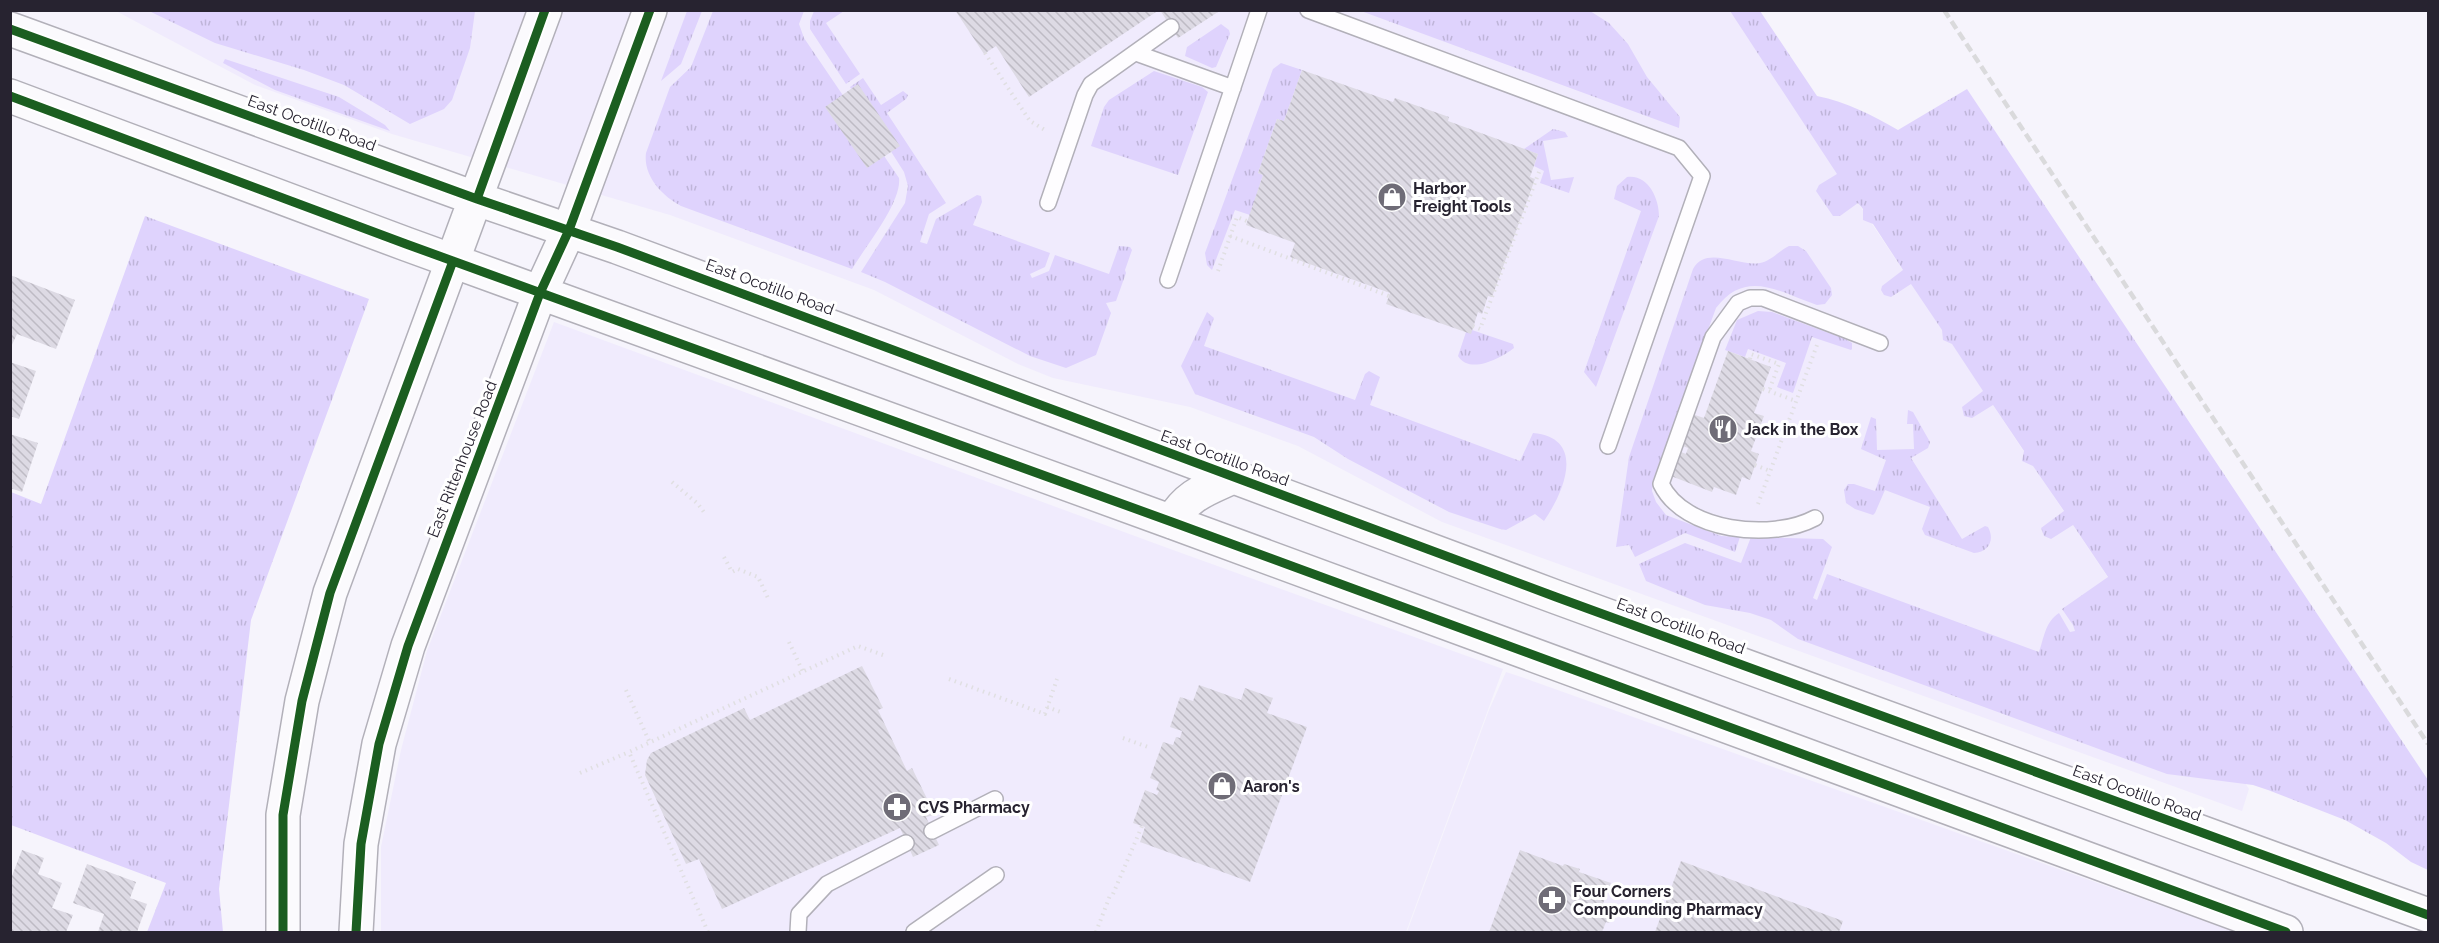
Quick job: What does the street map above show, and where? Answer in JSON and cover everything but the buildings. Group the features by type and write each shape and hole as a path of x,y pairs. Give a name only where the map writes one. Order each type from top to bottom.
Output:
{"main road":[{"path":"283,933 283,815 302,701 330,593 545,10"},
{"name":"East Rittenhouse Road","path":"356,933 361,844 379,744 408,646 540,293 569,230 650,10"},
{"name":"East Ocotillo Road","path":"10,29 477,199 569,230 1233,477 2428,915"},
{"path":"10,96 540,293 1172,522 2286,933"},
{"path":"1172,522 1179,507 1186,501 1233,477"}],"lane":[{"path":"1168,280 1259,10"},
{"path":"1308,10 1679,148 1702,176 1608,446"},
{"path":"1048,202 1085,95 1091,84 1171,27"},
{"path":"1136,53 1233,88"},
{"path":"1815,518 1793,527 1749,529 1722,527 1695,518 1667,498 1661,484 1713,337 1738,303 1750,298 1762,298 1880,343"},
{"path":"932,831 995,799"},
{"path":"798,933 799,914 827,884 906,843"},
{"path":"914,933 996,875"}],"path":[{"path":"986,53 1030,121 1046,130"},
{"path":"1473,326 1480,329 1539,172"},
{"path":"1218,271 1237,217 1247,220"},
{"path":"1230,236 1389,296"},
{"path":"1754,513 1818,343 1829,347"},
{"path":"1750,359 1751,354 1779,364 1769,392"},
{"path":"1763,389 1796,401"},
{"path":"1755,465 1770,471"},
{"path":"672,482 698,504 706,515"},
{"path":"724,557 732,572 738,569 758,577 768,598"},
{"path":"789,642 803,672"},
{"path":"580,773 858,646 883,655"},
{"path":"949,679 1045,714 1057,679"},
{"path":"626,690 650,743"},
{"path":"1047,707 1063,712"},
{"path":"1123,738 1148,747"},
{"path":"629,752 708,933"},
{"path":"1096,933 1142,826"}],"shaded area":[{"path":"116,11 1730,11 2249,789 2242,811 1442,522 1298,446 1190,407 1053,378 1018,364 874,290 670,215 392,134 255,85"},
{"path":"554,322 1503,669 1406,932 381,932 381,847 401,750 427,651"},
{"path":"1506,672 2235,932 1407,932 1489,710"}],"green space":[{"path":"149,11 475,11 470,48 452,100 444,109 410,124 344,85 304,70 215,43"},
{"path":"687,11 702,11 681,64 661,81"},
{"path":"713,11 804,11 799,24 804,38 899,178 895,199 889,212 852,269 681,206 667,197 651,177 646,153 670,87 691,67"},
{"path":"814,11 844,11 826,23 860,74 846,84 810,29"},
{"path":"1361,11 1590,11 1609,23 1628,44 1647,77 1680,117 1679,128"},
{"path":"1730,11 1760,11 1817,96 1859,110 1898,130 1967,89 2428,780 2428,870 2411,862 2386,843 2345,820 2268,790 2253,785 2167,774 1798,639 1771,620 1750,613 1705,605 1646,581 1639,564 1685,543 1741,563 1751,537 1823,539 1832,547 1813,598 1817,600 1827,574 2039,652 2046,631 2054,617 2059,613 2070,632 2075,631 2062,609 2108,577 2073,525 2051,539 2044,536 2041,528 2064,511 2033,466 2022,461 2024,451 1993,405 1972,418 1964,416 1962,407 1983,391 1952,344 1943,340 1942,330 1911,284 1891,297 1884,295 1881,290 1882,286 1903,270 1873,224 1863,220 1863,209 1858,203 1840,216 1833,216 1816,191 1819,185 1837,174"},
{"path":"1221,24 1229,30 1230,34 1216,67 1212,68 1185,56 1187,47"},
{"path":"225,59 339,97 385,125 390,131 275,90 223,63"},
{"path":"1281,63 1302,70 1284,121 1277,119 1258,173 1263,175 1250,215 1235,210 1212,270 1207,265 1205,253 1273,69"},
{"path":"1154,71 1202,87 1208,92 1178,175 1091,146 1104,107 1109,100"},
{"path":"863,78 881,105 903,91 908,95 887,113 946,203 929,214 920,242 927,244 936,219 977,195 981,196 982,202 973,225 1050,253 1045,267 1030,274 1032,278 1049,271 1055,255 1109,274 1119,246 1130,247 1132,250 1116,301 1106,303 1111,313 1096,355 1066,368 1030,356 861,272 905,203 908,186 904,172 850,87"},
{"path":"1553,129 1565,132 1568,137 1543,141 1551,180 1574,177 1569,193 1540,183 1544,171 1534,166 1538,154 1524,149"},
{"path":"1627,177 1641,179 1651,189 1657,202 1659,216 1596,387 1584,372 1641,211 1614,199 1617,186"},
{"path":"145,216 369,299 251,620 219,889 223,932 147,932 166,883 11,825 11,492 41,504"},
{"path":"1789,246 1798,246 1806,251 1831,288 1832,295 1825,304 1817,305 1763,287 1751,286 1739,289 1727,296 1716,308 1653,480 1652,491 1656,502 1666,515 1721,536 1740,537 1735,552 1685,533 1635,557 1629,545 1616,547 1629,457 1693,269 1706,258 1760,263"},
{"path":"1758,311 1772,312 1845,339 1852,343 1852,349 1812,337 1793,393 1777,387 1786,363 1748,349 1745,357 1725,350 1737,320"},
{"path":"1207,312 1214,318 1204,346 1355,400 1365,374 1369,371 1380,377 1370,405 1520,461 1533,433 1550,437 1560,445 1565,455 1566,468 1564,482 1544,521 1535,514 1506,530 1449,512 1348,459 1314,437 1195,394 1181,366"},
{"path":"1472,330 1513,344 1514,348 1486,363 1463,362 1458,356 1466,332"},
{"path":"1908,410 1913,412 1930,442 1928,448 1911,458 1962,539 1985,526 1988,527 1991,541 1984,550 1974,553 1925,535 1922,529 1930,507 1885,490 1873,515 1855,509 1846,503 1844,490 1848,484 1875,491 1886,460 1861,449 1871,417 1876,419 1877,450 1914,449 1913,424 1907,424"}],"railway":[{"path":"1944,10 2428,744"}],"cycle path":[{"path":"477,199 545,10"},
{"path":"356,932 361,844 379,744 408,646 540,293 569,230 650,10"},
{"path":"10,29 477,199 617,247 1556,597 2428,915"},
{"path":"10,96 406,244 1172,522 2286,932"},
{"path":"283,932 283,815 302,701 330,593 453,261"}],"place":[{"name":"Harbor Freight Tools","path":"1392,197"},
{"name":"Jack in the Box","path":"1723,429"},
{"name":"Aaron's","path":"1222,786"},
{"name":"CVS Pharmacy","path":"897,807"},
{"name":"Four Corners Compounding Pharmacy","path":"1552,900"}]}
